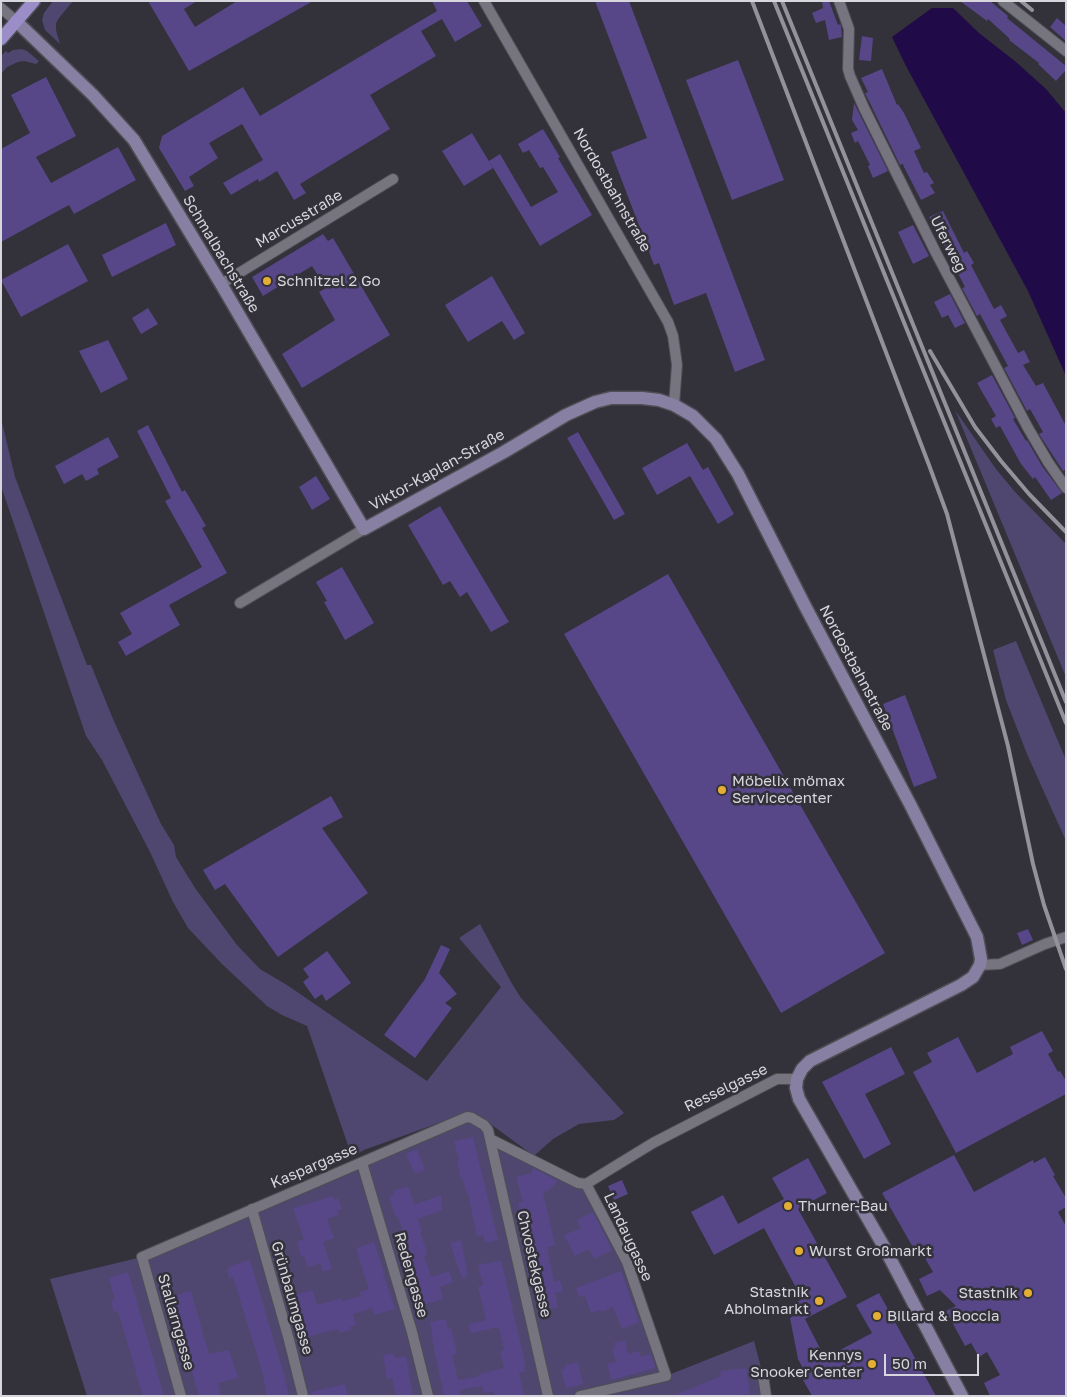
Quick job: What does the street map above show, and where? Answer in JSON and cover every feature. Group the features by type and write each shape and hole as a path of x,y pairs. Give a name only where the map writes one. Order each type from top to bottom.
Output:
{"main road":[{"path":"1,39 34,1"}],"street":[{"name":"Nordostbahnstraße","path":"484,1 668,322 673,336 677,365 674,405"},
{"name":"Uferweg","path":"839,1 849,29 848,69 864,108 934,251 1024,419 1048,462 1066,488"},
{"path":"1003,1 1066,52"},
{"path":"1,8 16,21"},
{"name":"Schmalbachstraße","path":"16,21 93,95 134,140 221,284 364,529"},
{"name":"Marcusstraße","path":"221,284 393,179"},
{"name":"Viktor-Kaplan-Straße","path":"240,603 364,529 580,408 612,398 659,400"},
{"name":"Nordostbahnstraße","path":"659,400 674,405 693,416 707,428 721,446 738,474 805,606 907,798 977,937 981,959 980,965"},
{"path":"962,1396 883,1245 799,1099 796,1088 797,1079 802,1069 810,1061 961,985 973,977 980,965 1000,964 1066,937"},
{"name":"Resselgasse","path":"586,1184 653,1143 777,1079 797,1079"},
{"name":"Kaspargasse","path":"142,1257 467,1118 472,1118 484,1125 488,1130 490,1139"},
{"name":"Landaugasse","path":"490,1139 578,1182 586,1184 627,1262 666,1376 618,1392"},
{"name":"Chvostekgasse","path":"490,1139 548,1396"},
{"name":"Redengasse","path":"362,1163 412,1332 428,1396"},
{"name":"Grünbaumgasse","path":"252,1209 303,1396"},
{"name":"Stallarngasse","path":"142,1257 181,1396"},
{"path":"763,1375 766,1396"},
{"path":"580,1396 618,1392"}],"shaded area":[{"path":"53,1 73,1 56,23 60,44 45,30 42,20 44,13"},
{"path":"932,8 953,8 979,33 1046,89 1066,113 1066,376 1028,291 892,37"},
{"path":"22,49 39,61 36,64 24,61 18,62 7,67 1,74 1,56 6,51 8,53 13,50"},
{"path":"955,410 996,469 1016,493 1066,544 1066,677"},
{"path":"1,418 15,477 87,665 91,665 113,719 161,824 174,845 176,857 195,888 237,945 260,969 287,985 427,1081 501,987 459,938 480,924 521,998 624,1113 614,1120 579,1124 553,1139 534,1156 477,1114 469,1112 364,1150 352,1157 307,1026 267,1006 222,964 188,928 173,902 150,852 102,760 86,736 1,486"},
{"path":"1016,641 1066,760 1066,841 1027,754 1006,700 993,650"},
{"path":"472,1118 490,1139 586,1184 619,1245 666,1376 754,1341 763,1375 766,1396 87,1396 50,1279 142,1257"}],"building":[{"path":"148,1 197,1 184,9 195,27 237,1 313,1 189,71"},
{"path":"432,1 467,1 482,26 455,42 442,19 421,31 436,56 370,95 390,129 300,184 306,193 294,200 277,171 259,182 258,179 231,195 223,183 263,160 242,124 209,143 218,158 189,177 194,186 185,191 159,148 162,136 243,87 260,116 437,11"},
{"path":"595,1 629,1 765,360 735,372 706,293 674,305 659,263 654,265 611,152 647,138"},
{"path":"822,1 829,1 838,25 840,24 841,26 842,37 829,40 825,20 816,23 812,13 823,8"},
{"path":"960,1 990,1 1008,16 1007,18 1066,66 1066,70 1056,81 1039,63 1009,40 988,19 987,21"},
{"path":"1057,18 1066,26 1066,41 1050,27"},
{"path":"862,36 873,38 871,61 859,60"},
{"path":"738,60 784,180 732,200 686,80"},
{"path":"882,69 897,105 904,113 921,148 914,151 924,173 927,172 934,183 930,185 935,193 921,200 903,164 900,165 865,93 868,92 861,78"},
{"path":"46,77 76,136 36,157 51,183 118,147 136,180 74,214 69,205 1,242 1,149 30,133 11,95"},
{"path":"854,103 888,171 873,178 868,166 870,165 858,141 855,143 851,133 858,130 852,120"},
{"path":"543,129 592,215 540,246 489,161 500,154 531,207 558,192 543,167 540,168 529,150 523,153 518,144"},
{"path":"472,133 493,168 464,186 442,151"},
{"path":"943,211 964,253 967,251 974,263 971,265 994,309 1001,305 1007,316 1000,320 1018,353 1024,350 1030,362 1023,365 1036,386 1043,383 1066,426 1066,469 1063,471 1039,434 1043,432 1030,409 1027,411 1004,368 1008,366 980,314 977,316 962,288 965,287 929,217"},
{"path":"166,223 176,245 112,277 102,255"},
{"path":"913,225 929,256 913,264 898,232"},
{"path":"323,234 328,241 333,238 390,335 302,388 282,354 335,320 319,292 326,288 312,266 263,296 252,277"},
{"path":"68,244 88,281 21,317 1,280"},
{"path":"492,276 525,333 514,340 502,321 468,342 445,305"},
{"path":"950,294 965,323 955,328 948,315 942,318 934,302"},
{"path":"148,308 158,324 141,334 132,318"},
{"path":"108,340 128,379 101,393 79,351"},
{"path":"992,375 1026,441 1062,493 1051,500 1035,477 1033,479 1021,464 1000,426 996,428 991,419 996,416 977,383"},
{"path":"148,425 182,492 185,490 206,526 202,528 227,573 169,605 180,625 126,656 118,642 132,634 120,613 202,567 165,501 171,498 137,431"},
{"path":"578,432 625,514 614,520 567,438"},
{"path":"108,437 119,457 97,469 99,474 86,481 82,474 64,484 55,466"},
{"path":"687,443 703,470 708,467 734,514 718,524 690,476 657,495 642,468"},
{"path":"316,476 330,499 312,510 299,487"},
{"path":"440,506 509,622 491,632 467,592 460,597 450,581 443,585 408,525"},
{"path":"342,567 374,623 345,640 324,602 327,601 316,582"},
{"name":"Möbelix mömax Servicecenter","path":"668,574 885,953 781,1013 564,634"},
{"path":"905,695 937,778 914,787 883,704"},
{"path":"331,796 343,817 322,828 368,893 278,957 225,884 215,890 203,870"},
{"path":"1028,929 1033,940 1022,945 1017,933"},
{"path":"441,945 450,949 439,973 457,994 445,1003 452,1008 415,1058 384,1035 425,979"},
{"path":"327,951 351,983 326,1001 322,994 315,999 303,982 309,977 303,969"},
{"path":"1042,1031 1053,1051 1048,1054 1058,1072 1060,1071 1066,1081 1066,1094 956,1153 913,1072 932,1062 927,1053 958,1037 977,1073 1013,1054 1010,1047"},
{"path":"891,1047 905,1074 865,1094 891,1144 864,1159 822,1082"},
{"path":"473,1137 498,1240 485,1243 483,1235 477,1236 468,1193 466,1193 463,1179 461,1180 457,1161 459,1160 454,1141"},
{"path":"417,1149 425,1170 415,1174 406,1154"},
{"name":"Stastnik","path":"954,1155 974,1192 1033,1160 1034,1163 1045,1157 1055,1175 1053,1176 1066,1198 1066,1207 1058,1212 1066,1226 1066,1396 990,1396 984,1383 1000,1375 987,1352 979,1357 971,1343 965,1346 946,1311 956,1306 940,1290 927,1296 919,1279 933,1272 926,1260 923,1247 915,1251 882,1193"},
{"path":"808,1158 827,1193 798,1209 847,1297 805,1319 825,1358 872,1333 856,1305 879,1293 936,1396 812,1396 803,1380 808,1378 798,1359 790,1318 797,1314 792,1305 802,1299 764,1228 714,1255 691,1212 723,1195 738,1224 784,1199 772,1178"},
{"path":"533,1168 558,1181 548,1191 543,1192 555,1245 547,1247 554,1282 560,1280 563,1292 555,1293 558,1307 543,1310 539,1292 537,1293 518,1203 523,1202 516,1177 532,1173"},
{"path":"622,1180 628,1194 614,1200 608,1186"},
{"path":"408,1186 414,1205 441,1195 442,1210 418,1219 422,1231 420,1232 428,1255 424,1256 431,1277 449,1271 453,1282 440,1287 443,1299 423,1305 406,1250 409,1249 389,1196 394,1195 393,1191"},
{"path":"333,1196 334,1200 338,1198 342,1209 337,1211 339,1215 327,1219 334,1238 323,1242 332,1269 323,1272 320,1263 308,1268 304,1256 301,1256 297,1242 304,1239 293,1208"},
{"path":"593,1212 612,1250 594,1259 589,1249 575,1256 564,1235 581,1228 577,1220"},
{"path":"461,1240 468,1276 462,1278 450,1243"},
{"path":"374,1242 395,1309 374,1315 372,1308 353,1314 356,1325 350,1327 351,1330 339,1333 338,1329 307,1337 304,1334 294,1295 313,1290 317,1305 342,1298 342,1301 361,1296 360,1292 369,1289 356,1248"},
{"path":"250,1260 289,1396 267,1396 263,1374 233,1277 229,1278 227,1269 230,1266"},
{"path":"501,1260 526,1367 524,1367 525,1371 519,1373 524,1396 494,1396 493,1391 483,1393 482,1386 460,1390 461,1396 444,1396 430,1322 446,1319 448,1329 451,1328 457,1354 452,1355 458,1380 504,1368 500,1351 504,1350 499,1327 471,1333 468,1324 486,1320 478,1287 483,1285 478,1265"},
{"path":"621,1271 639,1322 622,1329 613,1307 602,1312 601,1310 591,1313 585,1296 579,1297 576,1288"},
{"path":"128,1272 164,1396 143,1396 118,1311 114,1312 111,1301 115,1300 109,1278"},
{"path":"191,1291 209,1354 229,1350 238,1378 218,1383 221,1396 199,1396 170,1297"},
{"path":"625,1340 628,1354 639,1351 641,1357 651,1354 655,1368 611,1380 607,1364 616,1362 612,1348 615,1348 614,1343"},
{"path":"394,1353 395,1358 406,1356 413,1396 396,1396 392,1378 387,1379 383,1355"},
{"path":"578,1362 583,1384 566,1388 561,1370 564,1370 565,1365"},
{"path":"746,1368 750,1394 734,1396 673,1396 721,1376 720,1371"},
{"path":"345,1384 348,1396 312,1396 311,1392"}],"railway":[{"path":"752,1 947,514 1008,746 1033,864 1044,905 1066,969"},
{"path":"774,1 1066,723"},
{"path":"782,1 1066,702"},
{"path":"1021,1 1032,10"},
{"path":"930,351 975,427 1029,494 1066,532"}],"place":[{"name":"Schnitzel 2 Go","path":"267,281"},
{"name":"Möbelix mömax Servicecenter","path":"722,790"},
{"name":"Thurner-Bau","path":"788,1206"},
{"name":"Wurst Großmarkt","path":"799,1251"},
{"name":"Stastnik","path":"1028,1293"},
{"name":"Stastnik Abholmarkt","path":"819,1301"},
{"name":"Billard & Boccia","path":"877,1316"},
{"name":"Kennys Snooker Center","path":"872,1364"}]}
